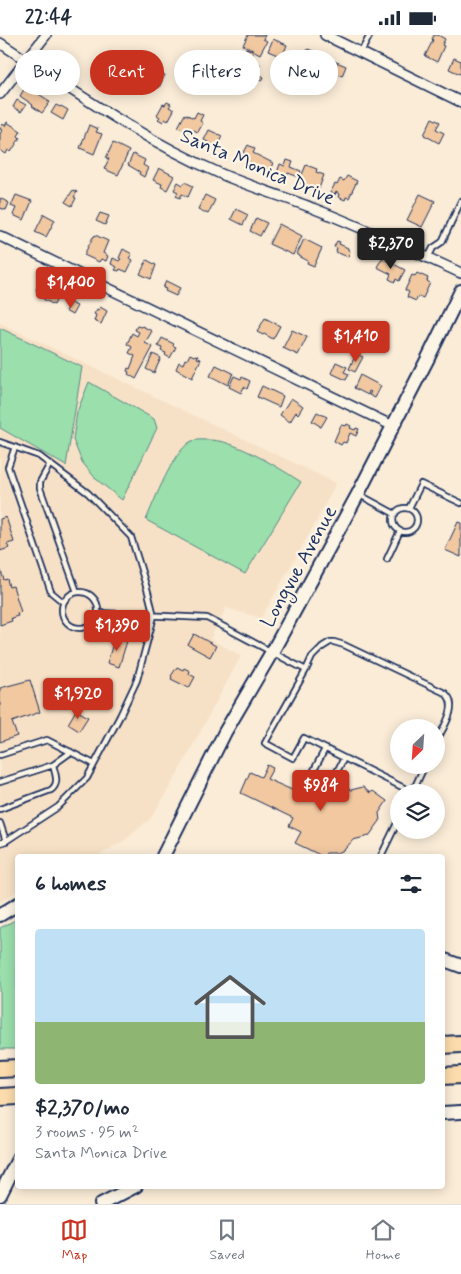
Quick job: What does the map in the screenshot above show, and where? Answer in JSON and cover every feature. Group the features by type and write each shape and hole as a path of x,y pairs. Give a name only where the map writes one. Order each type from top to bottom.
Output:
{"highway":[{"path":"445,1045 461,1044"},
{"path":"0,1060 15,1059"},
{"path":"0,1069 15,1068"},
{"path":"445,1076 461,1075"},
{"path":"0,1097 15,1096"}],"main road":[{"name":"Longvue Avenue","path":"164,854 225,732 272,652 358,494 461,291"},
{"path":"0,915 15,906"},
{"path":"445,960 461,966"},
{"path":"445,1113 461,1112"},
{"path":"0,1195 15,1165"},
{"path":"101,1204 130,1189"}],"street":[{"path":"35,50 46,35"},
{"path":"325,35 461,102"},
{"name":"Santa Monica Drive","path":"0,43 15,52"},
{"path":"0,94 15,75"},
{"name":"Santa Monica Drive","path":"79,95 151,139 219,173 315,209 461,273"},
{"path":"0,236 392,427"}],"lane":[{"path":"361,52 370,35"},
{"path":"428,257 433,248 442,242 461,201"},
{"path":"0,442 39,456 88,493 132,537 154,616 138,680 87,777 58,807 0,843"},
{"path":"15,447 8,467 51,592 63,602"},
{"path":"50,464 40,483 40,488 77,592"},
{"path":"409,508 421,484 461,503"},
{"path":"358,494 394,514"},
{"path":"401,508 409,508 416,513 417,525 411,531 400,531 394,525 394,514 401,508"},
{"path":"387,559 400,531"},
{"path":"77,592 91,596 98,607 98,613 90,625 77,628 70,625 62,614 63,602 72,593 77,592"},
{"path":"98,613 207,617 306,670"},
{"path":"396,784 304,738 294,758 265,743 312,657 322,647 334,642 444,693 450,697 451,705 445,723"},
{"path":"0,755 47,739 94,764"},
{"path":"325,749 312,775 312,779 319,785 327,786 331,783 344,758"},
{"path":"0,782 53,765 71,752"},
{"path":"0,809 54,788 57,782 53,765"},
{"path":"0,823 6,841"},
{"path":"382,854 390,838"}],"shaded area":[{"path":"0,323 336,483 261,618 226,608 210,639 241,656 179,771 151,818 125,840 100,854 15,854 15,892 0,902"}],"green space":[{"path":"0,328 82,367 66,466 0,428"},
{"path":"89,382 154,419 157,428 122,500 96,479 82,462 73,440 77,412"},
{"path":"215,440 243,449 301,482 245,574 146,520 171,466 183,448 192,441"},
{"path":"15,920 15,1049 0,1049 0,928"}],"building":[{"path":"248,35 265,35 263,39 267,41 260,54 260,50 252,50 243,45"},
{"path":"434,35 445,39 437,62 425,56"},
{"path":"273,39 287,45 285,50 268,51"},
{"path":"454,58 461,61 460,74 449,69"},
{"path":"338,63 346,66 342,76 338,74"},
{"path":"40,95 50,102 42,113 20,96"},
{"path":"17,100 26,105 21,112 13,107"},
{"path":"167,102 171,104 169,107 174,110 168,121 165,119 163,122 158,119 160,117 157,115 163,104 165,105"},
{"path":"56,105 68,110 63,120 51,113"},
{"path":"197,112 203,115 200,121 203,123 198,132 193,130 193,132 190,132 178,127 185,114 194,118"},
{"path":"432,118 440,122 436,129 444,133 439,143 424,135"},
{"path":"7,122 21,131 18,136 20,138 11,152 8,150 6,154 0,150 0,134 2,130 0,129"},
{"path":"89,125 98,129 96,132 102,134 94,154 80,148"},
{"path":"209,130 222,136 217,147 204,140"},
{"path":"113,143 129,151 118,175 104,169 109,159 106,158"},
{"path":"248,145 255,149 253,153 273,163 269,172 261,168 260,170 241,158"},
{"path":"133,154 145,160 143,165 148,168 144,177 139,174 140,172 128,165"},
{"path":"287,160 293,162 291,167 301,171 299,177 288,173 286,178 277,173 280,164 285,166"},
{"path":"306,165 317,169 316,172 324,175 318,191 299,182"},
{"path":"159,168 174,176 167,190 161,187 162,184 153,180"},
{"path":"347,176 357,181 349,198 346,197 345,200 338,197 339,194 336,192 335,195 330,193 340,179 344,181"},
{"path":"178,182 183,185 185,182 193,186 188,197 182,194 180,198 176,196 178,192 174,190"},
{"path":"73,190 77,192 72,206 65,202"},
{"path":"420,194 435,201 422,227 407,220"},
{"path":"16,195 32,201 24,220 13,215 16,208 11,206"},
{"path":"205,195 215,200 208,214 198,209"},
{"path":"0,198 9,203 6,210 0,208"},
{"path":"236,209 248,215 243,225 231,219"},
{"path":"100,213 109,216 105,225 96,221"},
{"path":"44,214 55,220 46,237 35,232"},
{"path":"256,218 267,223 260,236 250,231"},
{"path":"279,224 302,236 293,255 269,244"},
{"path":"95,235 108,241 103,253 108,256 106,261 101,259 99,262 84,255"},
{"path":"304,239 322,248 314,266 307,263 308,261 297,254"},
{"path":"337,241 348,248 350,251 348,257 336,252 337,248 334,247"},
{"path":"123,249 132,254 129,258 133,260 127,272 120,269 119,271 115,270 117,267 111,264 113,258 119,261 121,259 119,258"},
{"path":"382,258 405,270 399,281 396,279 395,282 389,279 391,274 377,267"},
{"path":"147,260 156,265 151,279 140,274"},
{"path":"417,273 428,278 427,281 430,283 423,298 418,296 416,301 407,297 409,292 405,290 412,275 415,276"},
{"path":"42,278 62,288 54,305 43,299 45,295 36,290"},
{"path":"166,281 180,288 176,296 165,291 166,289 163,288"},
{"path":"70,303 77,306 72,315 65,311"},
{"path":"100,307 107,311 101,324 94,321 96,315 94,314"},
{"path":"265,318 280,326 273,339 257,332"},
{"path":"137,326 142,326 152,331 145,343 153,347 136,379 128,374 129,372 127,371 128,368 130,369 135,356 129,353 132,347 127,344 132,333 137,336 139,332 135,330"},
{"path":"292,330 307,337 298,355 283,348"},
{"path":"162,338 176,347 170,358 158,346"},
{"path":"153,354 161,358 154,373 146,369"},
{"path":"190,354 201,359 192,378 176,369 179,362 183,364"},
{"path":"356,354 363,357 355,372 349,369"},
{"path":"336,362 347,367 344,372 349,374 346,380 331,373"},
{"path":"216,365 233,373 228,385 210,376"},
{"path":"360,375 381,386 375,398 369,395 371,392 369,391 368,395 354,388"},
{"path":"234,376 250,381 247,389 244,387 241,393 229,387"},
{"path":"262,386 283,396 279,407 257,397"},
{"path":"291,398 303,406 298,414 296,412 290,422 280,415"},
{"path":"317,412 327,417 321,427 312,421"},
{"path":"347,424 351,426 350,428 359,429 356,436 350,433 346,443 343,442 341,445 334,441 341,425 346,426"},
{"path":"6,517 14,542 7,544 9,548 0,551 0,519"},
{"path":"458,522 461,523 461,557 445,550"},
{"path":"0,568 4,580 7,579 9,587 13,586 21,612 17,613 18,616 11,618 12,621 0,625"},
{"path":"194,634 216,646 210,657 188,645"},
{"path":"115,637 127,641 119,667 107,663"},
{"path":"177,667 190,671 189,674 195,677 189,688 171,679"},
{"path":"30,680 40,712 12,722 17,736 0,742 0,688"},
{"path":"76,710 88,717 79,731 68,724"},
{"path":"267,765 273,768 267,779 308,797 310,792 322,797 336,769 343,772 339,784 351,790 363,787 370,793 373,791 387,801 379,813 380,821 369,836 353,840 345,849 337,853 318,854 295,843 301,832 289,826 293,818 241,793 250,772 261,777"}]}
